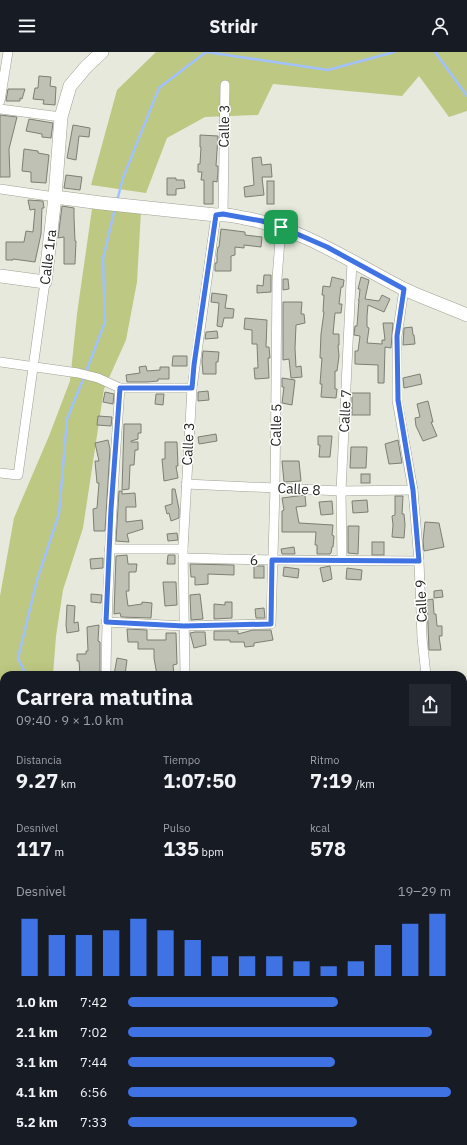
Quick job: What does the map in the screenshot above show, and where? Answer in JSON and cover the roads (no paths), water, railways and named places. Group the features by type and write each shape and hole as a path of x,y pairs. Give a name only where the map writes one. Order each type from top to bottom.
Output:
{"street":[{"path":"0,101 8,52"},
{"name":"Calle 1ra","path":"0,473 18,475 45,282 55,197 61,117 70,86 86,67 102,52"},
{"name":"Calle 3","path":"185,671 184,554 186,484 192,388 194,365 220,215 225,85"},
{"path":"0,109 61,117"},
{"path":"0,189 101,203 220,215 262,221 281,227 327,247 404,289 467,315"},
{"name":"Calle 5","path":"184,626 271,624 275,487 277,279 281,227"},
{"name":"Calle 7","path":"342,560 341,491 352,261"},
{"path":"0,276 45,282"},
{"name":"Calle 9","path":"404,289 397,336 398,400 413,490 419,561 422,638 426,671"},
{"path":"0,362 78,373 98,378 120,388 192,388"},
{"path":"106,671 106,622 109,549 120,388"},
{"name":"Calle 8","path":"186,484 341,491 413,490"},
{"name":"6","path":"109,549 272,560 419,561"},
{"path":"106,622 184,626"}],"waterway":[{"path":"117,201 123,178 159,88 206,52 328,70 394,52"},
{"path":"435,52 467,96"},
{"path":"86,372 105,322 103,259 115,208"},
{"path":"24,671 18,658 37,580 59,514 67,419 84,377"}]}
